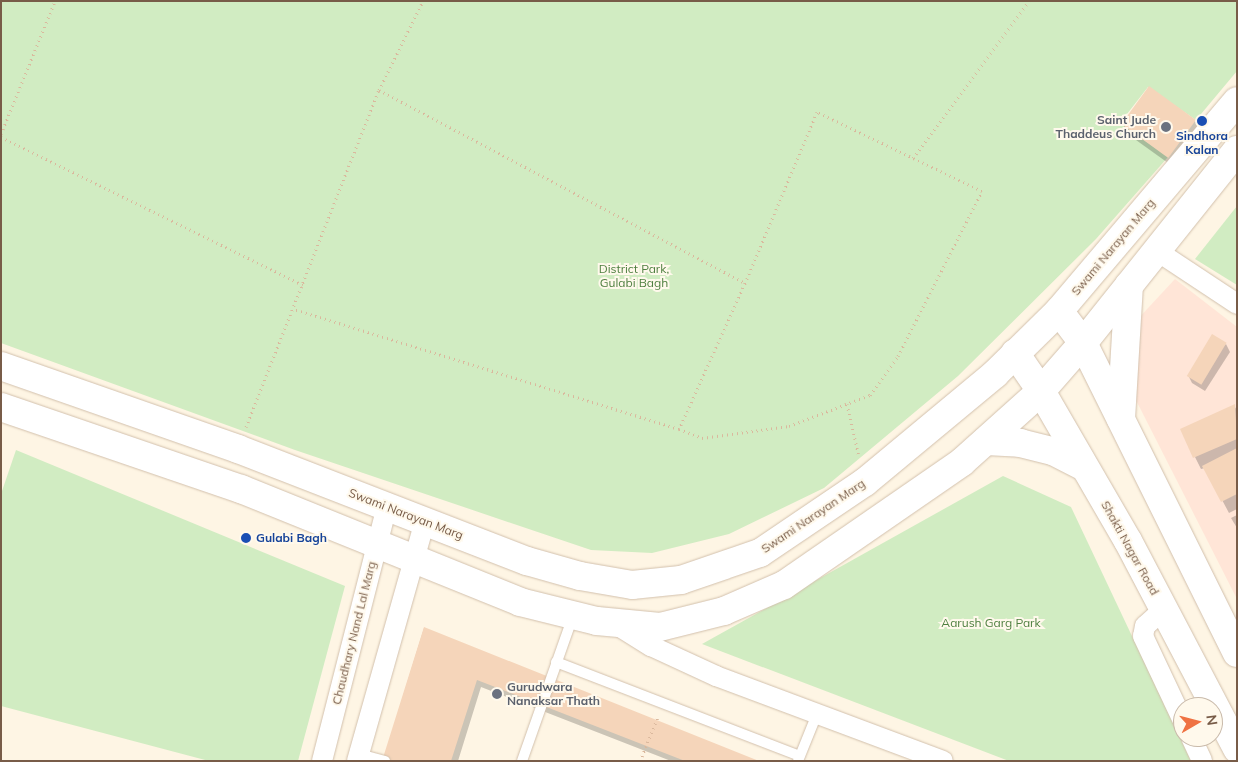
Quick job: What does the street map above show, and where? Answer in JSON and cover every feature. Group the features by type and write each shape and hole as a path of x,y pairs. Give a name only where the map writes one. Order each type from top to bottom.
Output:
{"main road":[{"name":"Swami Narayan Marg","path":"1,366 238,449 527,561 580,576 632,585 681,580 760,553 865,482 995,374 1058,311 1237,101"},
{"path":"1,407 241,489 520,602 613,623 660,627 724,611 784,585 962,462 1041,391 1083,344 1237,150"},
{"path":"1121,419 1129,286"},
{"path":"1058,311 1083,344 1237,653"},
{"name":"Shakti Nagar Road","path":"1015,353 1041,391 1128,541 1237,749"},
{"path":"986,441 1020,443 1053,451 1083,466"}],"street":[{"path":"1157,251 1237,304"},
{"name":"Chaudhary Nand Lal Marg","path":"322,761 351,651 376,543 387,506"},
{"path":"358,757 416,560 425,521"},
{"path":"1164,609 1145,626 1143,636 1173,700"},
{"path":"613,623 651,646 716,676 943,761"},
{"path":"1196,747 1202,761"}],"lane":[{"path":"522,761 573,615"},
{"path":"556,662 799,759 817,714"},
{"path":"358,757 385,761"}],"path":[{"path":"55,1 1,135 302,285"},
{"path":"238,449 379,90 423,1"},
{"path":"912,158 1029,1"},
{"path":"379,90 744,283"},
{"path":"293,309 679,429 702,438 789,426 870,395 898,356 982,191 818,112 679,429"},
{"path":"847,404 865,482"},
{"path":"640,761 664,704"}],"shaded area":[{"path":"1175,279 1237,327 1237,599 1110,349"}],"green space":[{"name":"District Park, Gulabi Bagh","path":"1,1 1237,1 1237,71 1196,120 1148,87 1120,123 1168,157 1096,239 958,376 824,488 729,534 652,553 591,550 295,450 1,343"},
{"path":"1237,206 1237,285 1195,259"},
{"path":"16,450 345,586 298,761 209,761 1,706 1,494"},
{"name":"Aarush Garg Park","path":"1003,476 1071,507 1173,723 1173,747 1184,747 1191,761 1009,761 702,644"}],"building":[{"path":"1149,86 1196,120 1168,158 1121,124"},
{"path":"1212,334 1227,343 1201,385 1187,376"},
{"path":"1235,404 1237,439 1193,458 1180,429"},
{"path":"1237,448 1237,494 1221,502 1202,466"},
{"name":"Gurudwara Nanaksar Thath","path":"424,627 759,761 685,761 477,680 451,761 382,761"}],"place":[{"name":"Sindhora Kalan","path":"1202,121"},
{"name":"Saint Jude Thaddeus Church","path":"1166,127"},
{"name":"Gulabi Bagh","path":"246,538"},
{"name":"Gurudwara Nanaksar Thath","path":"497,694"}]}
